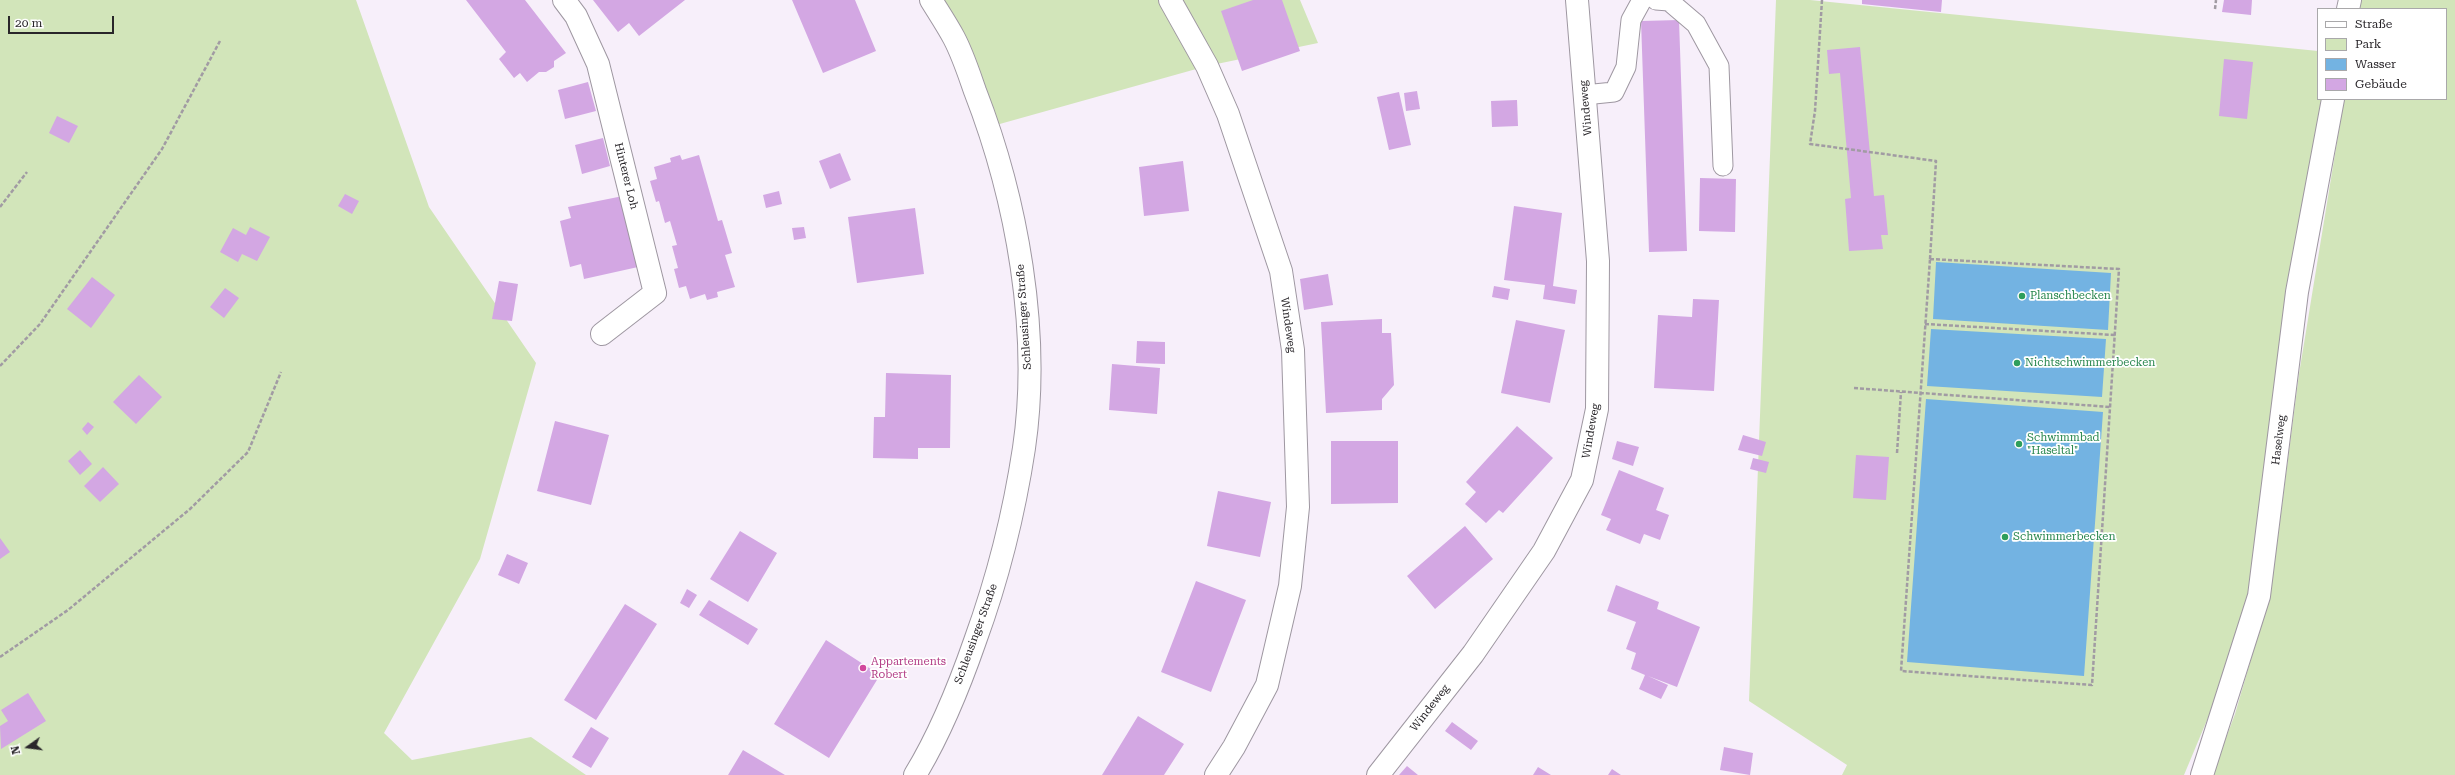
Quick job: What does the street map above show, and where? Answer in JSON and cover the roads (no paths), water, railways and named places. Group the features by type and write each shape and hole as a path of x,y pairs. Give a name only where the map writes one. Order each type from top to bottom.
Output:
{"street":[{"name":"Hinterer Loh","path":"564,0 576,16 598,64 655,293 602,334"},
{"name":"Schleusinger Straße","path":"915,775 925,757 965,669 994,589 1010,524 1024,446 1029,366 1024,292 1015,221 989,127 955,40 931,0"},
{"name":"Windeweg","path":"1170,0 1207,66 1228,114 1281,271 1292,350 1298,507 1290,586 1267,685 1234,747 1216,775"},
{"name":"Windeweg","path":"1378,775 1473,654 1544,550 1582,480 1597,409 1598,261 1576,0"},
{"name":"Haselweg","path":"2202,775 2260,596 2297,292 2333,100"}],"lane":[{"path":"1584,95 1614,92 1626,67 1631,20 1642,0"},
{"path":"1656,0 1669,1 1696,24 1719,66 1723,166"}],"water":[{"name":"Planschbecken","path":"1936,262 2111,273 2108,330 1933,319"},
{"name":"Nichtschwimmerbecken","path":"1931,329 2106,339 2102,397 1927,386"},
{"name":"Schwimmerbecken","path":"1926,399 2103,412 2084,676 1907,662"}],"place":[{"name":"Planschbecken","path":"2022,296"},
{"name":"Nichtschwimmerbecken","path":"2017,363"},
{"name":"Schwimmbad \"Haseltal\"","path":"2019,444"},
{"name":"Schwimmerbecken","path":"2005,537"},
{"name":"Appartements Robert","path":"863,668"}]}
